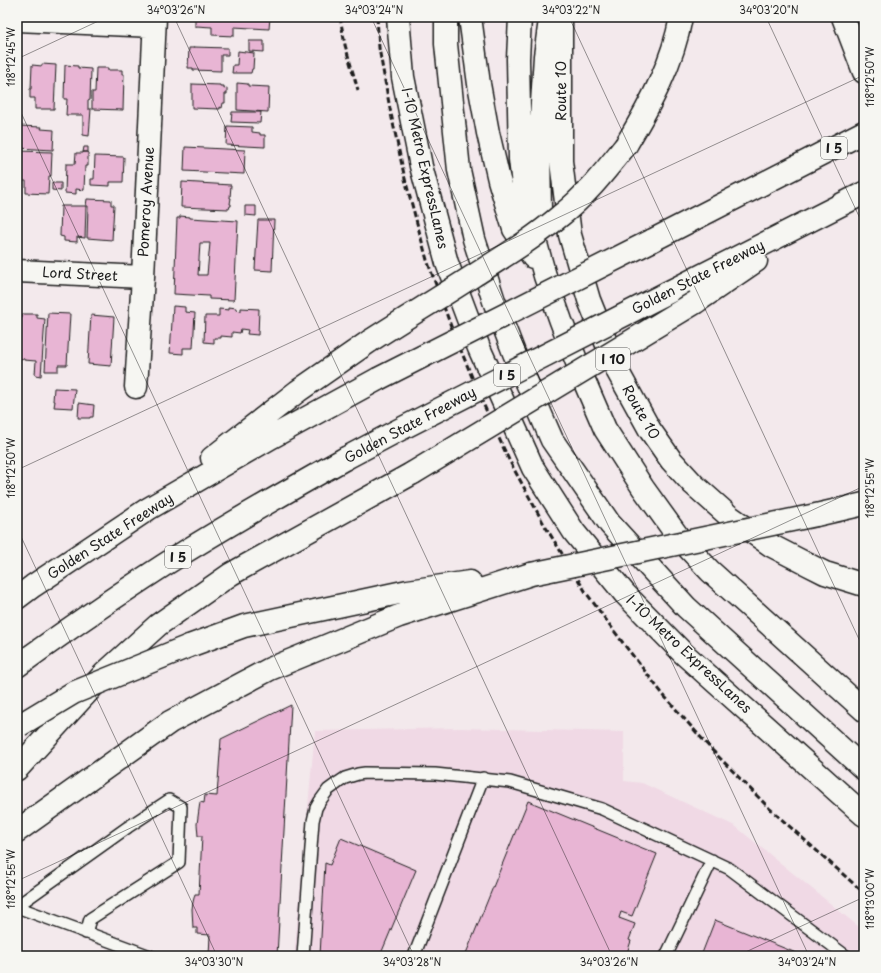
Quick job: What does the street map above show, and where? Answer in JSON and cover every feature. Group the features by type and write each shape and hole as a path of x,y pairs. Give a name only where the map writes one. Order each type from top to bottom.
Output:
{"main road":[{"name":"I-10 Metro ExpressLanes","path":"398,17 404,77 420,159 447,263 479,348 533,468 574,532 625,594 684,654 864,814"},
{"path":"446,17 446,44 459,170 474,239 494,301 514,353 552,440 610,524 686,607 864,769"},
{"path":"470,17 479,84 499,180 514,229 545,276"},
{"path":"520,17 518,58 520,159 524,194 530,226 545,276 561,321 605,429 643,488 680,538 710,571 864,710"},
{"path":"550,17 545,56 539,151 540,211 547,266 561,321"},
{"name":"Route 10","path":"561,17 561,161 570,235 589,300 618,372 650,430 671,460 693,484 729,516 772,546 809,565 825,573 864,585"},
{"path":"148,509 298,391 370,340 536,235 561,216 585,194 626,145 645,114 660,84 672,53 681,17"},
{"path":"843,17 864,72"},
{"path":"17,20 155,22"},
{"name":"Pomeroy Avenue","path":"136,387 143,277 155,22"},
{"path":"804,163 864,125"},
{"name":"Golden State Freeway","path":"17,598 148,509 272,437 378,379 864,132"},
{"name":"Golden State Freeway","path":"17,666 113,599 183,553 346,458 864,193"},
{"path":"17,769 105,673 158,625 231,574 413,473 696,302 829,211"},
{"name":"Lord Street","path":"17,271 143,277"},
{"path":"18,726 73,693 189,646 244,626 408,591 531,574 864,504"},
{"path":"17,831 170,722 270,669 399,616 531,574"}],"lane":[{"path":"303,956 313,821 316,808 328,790 339,782 351,775 365,773 435,774 510,782 602,809 730,869 846,956"},
{"path":"414,956 483,778"},
{"path":"17,907 128,827 169,800 181,807 179,862 90,919 86,933"},
{"path":"666,956 712,860"},
{"path":"17,907 150,956"}],"shaded area":[{"path":"459,728 624,732 624,781 642,783 735,826 864,931 864,956 294,956 315,731"}],"building":[{"path":"195,17 270,17 269,29 234,27 234,36 212,35 212,27 195,27"},
{"path":"249,41 264,41 264,52 249,51"},
{"path":"189,48 228,48 228,55 221,55 221,71 193,70 193,68 188,68"},
{"path":"238,51 254,53 253,69 251,73 232,73 233,65 237,65"},
{"path":"17,64 20,64 18,98 17,98"},
{"path":"42,64 56,65 54,109 35,109 35,98 30,98 32,65 42,66"},
{"path":"65,65 91,69 90,100 88,101 88,109 91,109 89,136 83,135 83,115 66,115 67,99 64,99"},
{"path":"96,68 122,70 122,74 124,74 123,110 92,109 92,92 95,92"},
{"path":"237,83 248,84 248,86 269,87 268,112 237,110"},
{"path":"192,84 220,85 224,86 224,89 227,88 225,103 223,103 222,108 192,108"},
{"path":"232,112 261,112 260,123 231,122"},
{"path":"19,126 42,127 41,129 54,130 53,150 18,148"},
{"path":"227,126 252,127 252,132 265,135 265,147 226,145"},
{"path":"84,147 88,147 88,152 83,152"},
{"path":"185,147 245,150 244,174 184,171"},
{"path":"19,151 52,152 51,176 49,176 48,194 26,193 26,181 18,181"},
{"path":"88,152 88,166 85,166 84,190 76,189 76,194 65,193 66,164 75,164 76,153"},
{"path":"95,156 124,157 123,182 110,182 110,186 91,185 91,179 94,179"},
{"path":"182,182 231,185 231,206 229,209 181,207"},
{"path":"52,183 61,183 61,191 52,190"},
{"path":"87,199 111,200 111,205 114,205 112,240 87,238"},
{"path":"61,206 86,206 85,238 77,237 77,242 64,241 64,237 60,236"},
{"path":"245,206 256,206 256,216 245,215"},
{"path":"180,216 238,221 234,300 209,299 209,296 174,294 177,218 180,218","holes":["200,243 210,243 207,275 198,275"]},
{"path":"258,220 274,220 272,271 255,270"},
{"path":"173,306 185,307 185,312 195,313 193,348 183,348 183,354 170,353"},
{"path":"229,307 236,308 236,310 241,311 241,308 259,309 258,335 247,334 248,330 241,329 240,333 232,332 232,337 221,336 221,338 214,338 214,343 204,342 205,316 219,316 219,309 229,310"},
{"path":"48,313 70,314 67,365 58,365 58,371 45,371"},
{"path":"22,314 37,314 37,318 45,319 41,376 35,375 36,361 17,358 17,318 22,318"},
{"path":"91,315 114,317 111,366 88,364"},
{"path":"54,388 75,389 73,408 54,407"},
{"path":"79,403 94,405 93,417 78,418"},
{"path":"291,705 277,956 209,956 210,935 197,934 197,928 193,928 193,902 195,894 199,894 202,836 198,836 197,824 200,802 204,803 205,795 217,796 221,739"},
{"path":"528,801 657,854 632,916 621,912 619,918 635,924 629,940 631,941 626,956 465,956"},
{"path":"341,838 416,870 380,956 320,956 325,863 330,865"},
{"path":"715,920 801,955 801,956 701,956"}],"railway":[{"path":"340,17 345,45 358,90"},
{"path":"377,17 379,48 390,109 405,179 427,260 452,329 482,401 509,460 545,526 587,594 665,697 712,750 769,808 864,893"}]}
